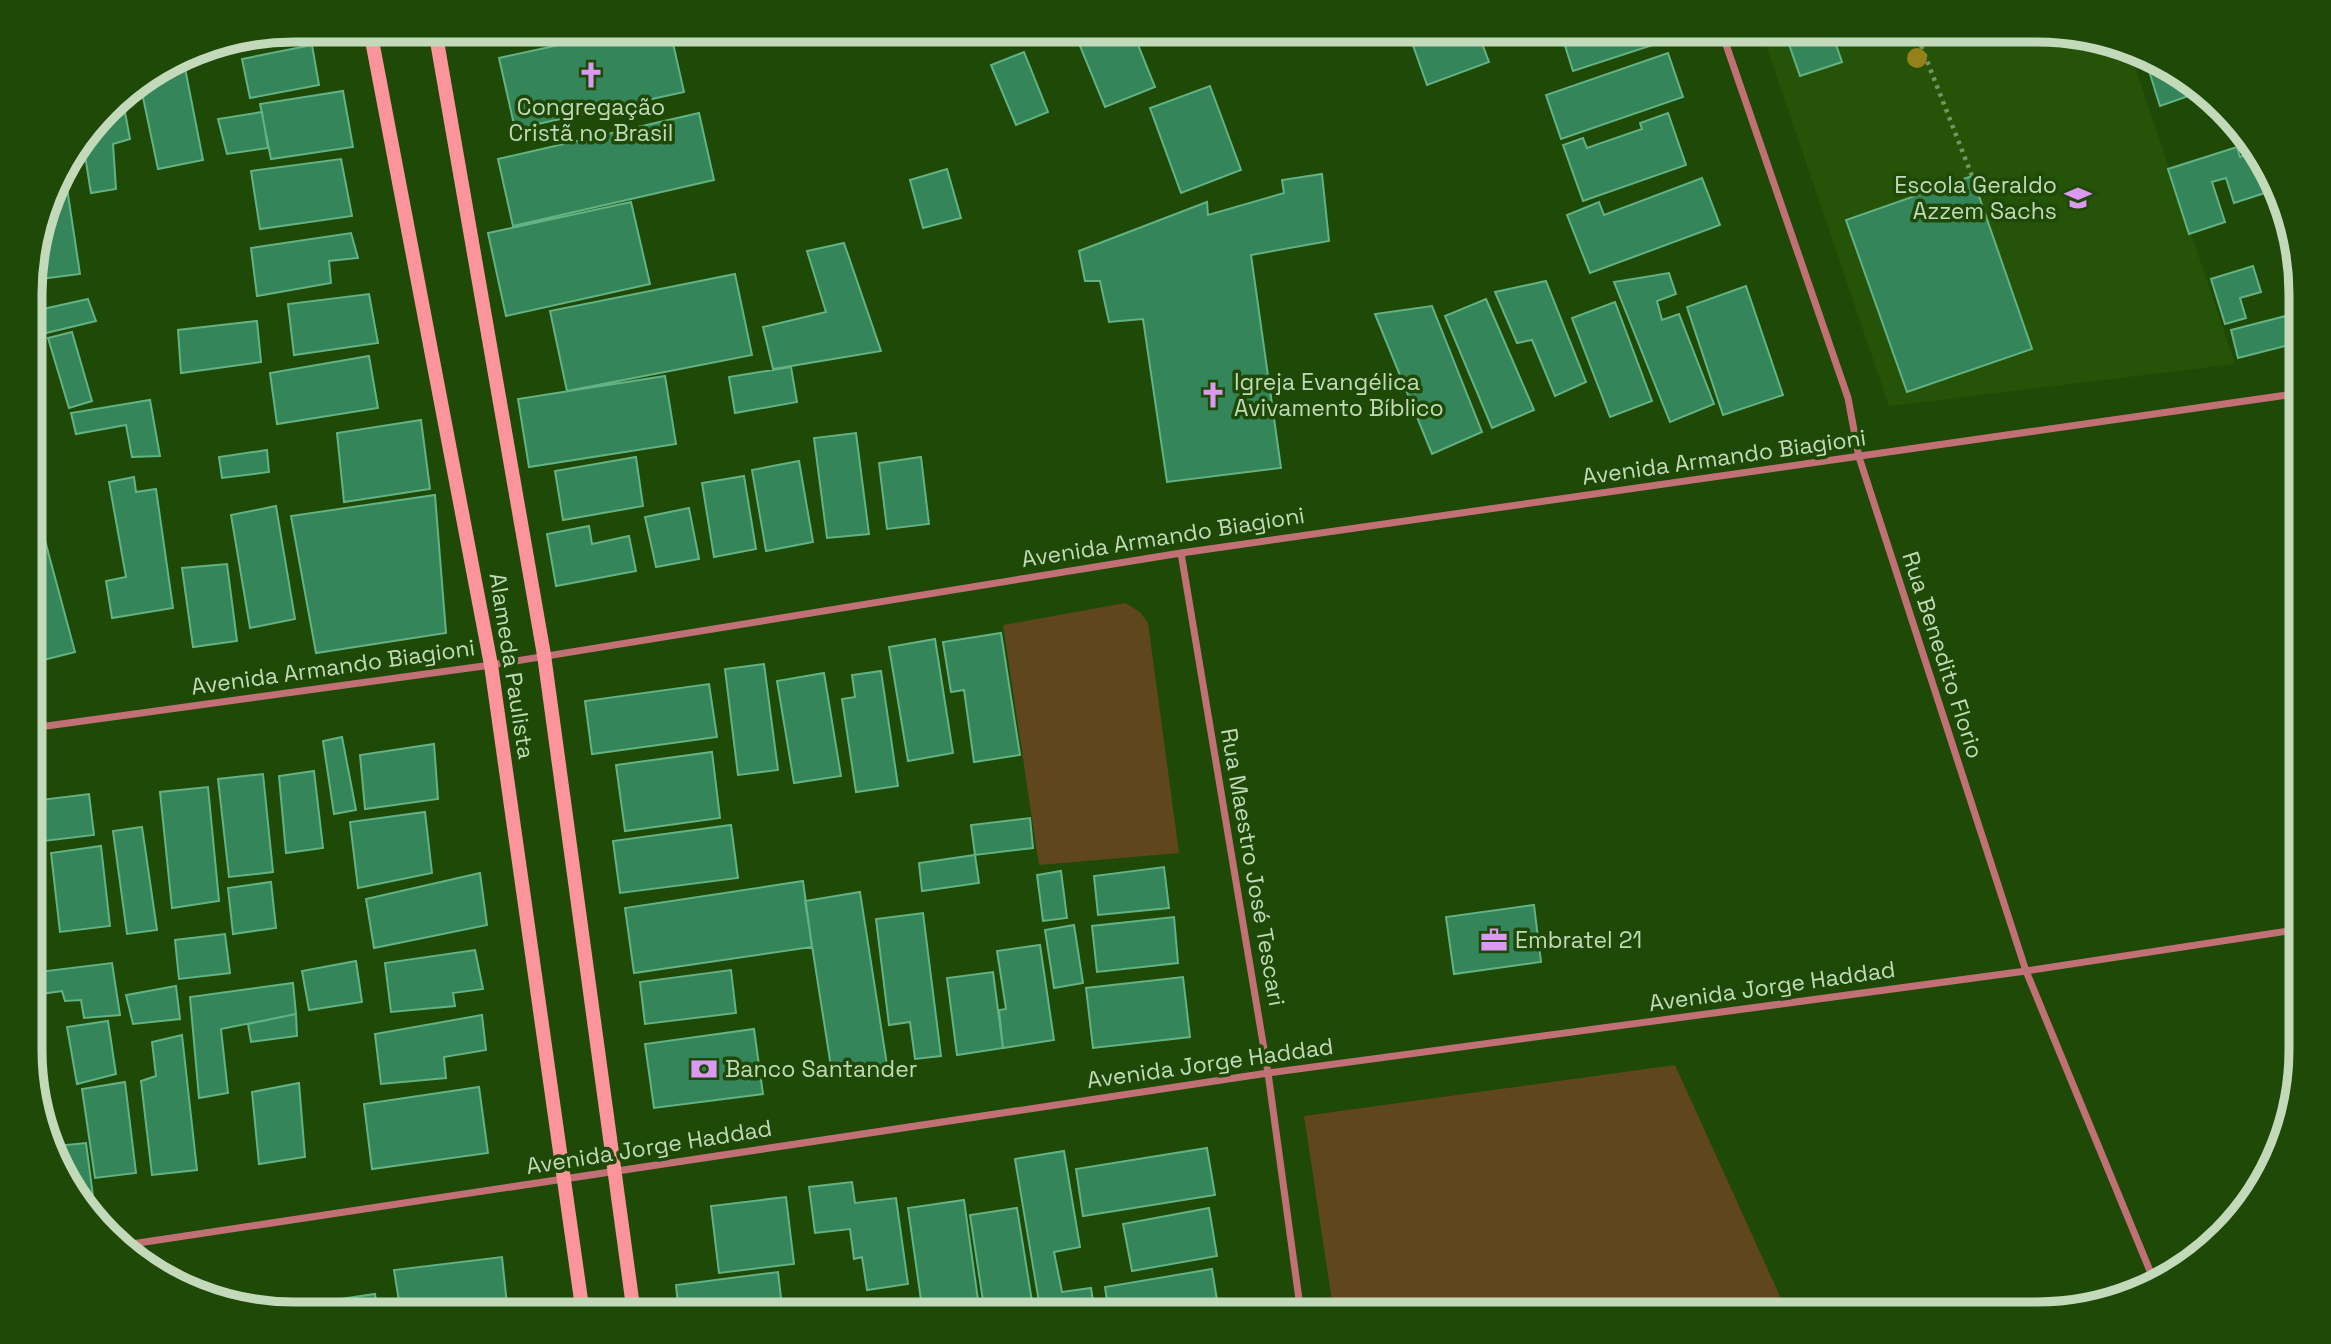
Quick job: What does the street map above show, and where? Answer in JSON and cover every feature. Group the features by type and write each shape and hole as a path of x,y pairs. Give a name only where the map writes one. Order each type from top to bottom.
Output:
{"main road":[{"name":"Alameda Paulista","path":"372,42 491,665 581,1302"},
{"name":"Alameda Paulista","path":"437,42 544,655 632,1302"}],"street":[{"name":"Rua Benedito Florio","path":"1725,42 1848,398 1859,457 2026,971 2151,1274"},
{"name":"Avenida Armando Biagioni","path":"42,727 491,665 1181,553 2289,395"},
{"name":"Rua Maestro José Tescari","path":"1181,553 1268,1073 1299,1302"},
{"name":"Avenida Jorge Haddad","path":"134,1244 1268,1073 2026,971 2289,931"}],"path":[{"path":"1920,42 1972,176"}],"shaded area":[{"name":"Escola Geraldo Azzem Sachs","path":"1765,42 1788,42 1800,76 1842,62 1835,42 2070,44 2133,61 2235,364 1889,406","holes":["1972,177 2032,348 1907,392"]},
{"path":"1125,603 1140,612 1148,623 1179,853 1039,865 1003,625"},
{"path":"1675,1065 1783,1302 1332,1302 1304,1116"}],"building":[{"name":"Congregação Cristã no Brasil","path":"573,42 673,42 684,92 515,129 499,58"},
{"path":"1078,42 1137,42 1155,87 1105,107"},
{"path":"1412,42 1482,42 1489,62 1427,85"},
{"path":"1564,42 1652,42 1653,45 1573,71"},
{"path":"1788,42 1835,42 1842,62 1800,76"},
{"path":"312,45 319,85 250,98 242,59"},
{"path":"1024,52 1048,112 1016,125 991,65"},
{"path":"1668,53 1683,97 1561,139 1546,95"},
{"path":"185,67 203,160 158,169 142,93"},
{"path":"2148,68 2191,95 2160,106"},
{"path":"1210,86 1241,170 1181,193 1150,108"},
{"path":"343,91 353,147 271,159 260,104"},
{"path":"124,108 130,139 113,144 116,189 91,193 85,153"},
{"path":"262,112 268,148 227,154 218,119"},
{"path":"699,113 714,180 513,226 498,159"},
{"path":"1668,113 1686,165 1583,201 1563,145 1583,138 1587,148 1642,129 1640,123"},
{"path":"2237,147 2240,157 2247,155 2267,192 2234,203 2226,178 2212,182 2225,222 2189,234 2168,169"},
{"path":"341,159 352,216 260,229 251,171"},
{"path":"947,169 961,218 923,228 910,180"},
{"name":"Igreja Evangélica Avivamento Bíblico","path":"1322,174 1329,241 1251,255 1281,468 1167,482 1143,319 1109,322 1100,281 1085,281 1079,251 1207,202 1208,215 1284,193 1282,180"},
{"path":"1972,176 2032,349 1907,392 1846,220"},
{"path":"1702,178 1720,225 1590,273 1567,215 1599,202 1604,215"},
{"path":"67,186 80,274 43,279 44,261 55,213"},
{"path":"631,202 650,284 506,316 488,233"},
{"path":"351,233 358,258 329,261 331,283 257,296 251,248"},
{"path":"844,243 881,351 773,369 763,327 826,312 807,251"},
{"path":"2253,266 2261,292 2240,298 2246,318 2225,324 2211,279"},
{"path":"1669,273 1676,294 1657,301 1662,320 1679,314 1714,404 1670,422 1614,282"},
{"path":"735,274 752,355 567,391 550,311"},
{"path":"1546,281 1586,382 1555,396 1532,340 1517,343 1495,292"},
{"path":"1746,286 1783,395 1723,415 1687,307"},
{"path":"369,294 378,343 294,355 288,304"},
{"path":"88,299 96,321 42,334 42,309"},
{"path":"1486,299 1534,410 1492,428 1445,316"},
{"path":"1615,302 1652,401 1610,417 1572,318"},
{"path":"1432,306 1482,432 1432,454 1375,314"},
{"path":"2289,315 2289,345 2238,358 2231,330"},
{"path":"257,321 261,362 181,373 178,330"},
{"path":"72,332 92,401 69,408 48,338"},
{"path":"369,356 378,408 277,424 270,373"},
{"path":"791,367 797,402 735,413 729,377"},
{"path":"665,376 676,444 529,467 518,399"},
{"path":"150,400 160,456 132,457 126,425 76,434 71,413"},
{"path":"421,420 430,489 344,502 337,433"},
{"path":"856,433 869,534 827,538 814,438"},
{"path":"267,450 269,472 222,478 219,457"},
{"path":"636,457 643,506 563,520 555,471"},
{"path":"921,457 929,524 887,529 879,463"},
{"path":"799,461 813,542 766,551 752,470"},
{"path":"744,476 756,549 714,557 702,483"},
{"path":"134,477 136,492 156,489 173,608 112,618 106,581 126,577 109,482"},
{"path":"435,495 446,633 316,653 291,516"},
{"path":"276,506 295,619 250,628 231,515"},
{"path":"689,508 699,559 656,567 645,517"},
{"path":"589,526 592,544 629,536 636,571 556,586 547,534"},
{"path":"42,529 75,652 42,660"},
{"path":"227,564 237,641 193,647 182,568"},
{"path":"1001,633 1020,755 974,762 964,690 951,692 943,642"},
{"path":"935,639 953,753 908,761 889,647"},
{"path":"764,664 778,770 738,775 725,669"},
{"path":"881,671 898,786 856,792 842,699 855,697 852,675"},
{"path":"824,673 841,776 794,783 777,681"},
{"path":"709,684 717,737 592,754 585,701"},
{"path":"342,737 356,810 334,814 323,741"},
{"path":"434,744 438,799 365,809 360,755"},
{"path":"712,752 720,818 625,831 616,765"},
{"path":"314,771 323,848 286,853 279,776"},
{"path":"263,774 273,872 229,877 218,779"},
{"path":"208,787 219,901 172,908 160,792"},
{"path":"89,794 94,835 44,841 42,800"},
{"path":"425,812 432,873 358,888 350,822"},
{"path":"1030,818 1033,848 975,855 971,825"},
{"path":"731,825 738,878 620,893 613,841"},
{"path":"142,827 157,930 127,934 113,831"},
{"path":"101,846 110,926 60,932 51,853"},
{"path":"975,855 979,883 922,891 919,863"},
{"path":"1164,867 1169,908 1098,915 1094,876"},
{"path":"1061,871 1067,918 1043,921 1037,875"},
{"path":"480,873 487,925 374,948 366,899"},
{"path":"803,881 812,947 634,973 625,908"},
{"path":"271,882 276,928 233,934 228,888"},
{"path":"860,892 887,1065 832,1073 805,901"},
{"name":"Embratel 21","path":"1534,905 1541,962 1454,974 1446,917"},
{"path":"923,913 941,1056 915,1059 910,1022 889,1025 876,919"},
{"path":"1174,917 1178,963 1097,972 1092,926"},
{"path":"1074,925 1083,983 1054,988 1045,930"},
{"path":"225,934 230,973 179,979 175,940"},
{"path":"1040,945 1054,1040 1003,1048 999,1010 1006,1009 997,951"},
{"path":"475,950 483,989 453,993 455,1006 391,1012 385,963"},
{"path":"356,961 362,1002 309,1010 302,971"},
{"path":"112,963 120,1015 84,1018 81,1000 65,1001 62,991 42,994 42,972"},
{"path":"731,970 736,1013 645,1024 640,982"},
{"path":"993,972 1003,1048 957,1055 947,978"},
{"path":"1183,977 1190,1037 1093,1048 1086,988"},
{"path":"293,983 296,1014 221,1029 228,1093 199,1098 190,997"},
{"path":"176,986 180,1019 133,1024 126,995"},
{"path":"296,1014 297,1036 251,1042 248,1024"},
{"path":"482,1015 486,1050 444,1057 446,1078 381,1084 375,1034"},
{"path":"108,1021 116,1074 77,1084 67,1027"},
{"name":"Banco Santander","path":"754,1029 763,1094 654,1108 645,1044"},
{"path":"182,1035 197,1170 152,1175 141,1081 156,1076 152,1042"},
{"path":"125,1082 136,1173 95,1178 82,1089"},
{"path":"299,1083 305,1157 259,1164 252,1092"},
{"path":"479,1087 488,1153 372,1169 364,1104"},
{"path":"86,1143 93,1196 89,1197 84,1190 61,1145"},
{"path":"1207,1148 1215,1195 1083,1216 1076,1169"},
{"path":"1064,1151 1080,1247 1054,1252 1062,1292 1091,1288 1093,1302 1039,1302 1015,1159"},
{"path":"852,1182 855,1203 896,1198 908,1284 867,1290 862,1257 854,1259 850,1229 815,1233 809,1187"},
{"path":"786,1197 794,1264 719,1273 711,1206"},
{"path":"964,1200 978,1302 921,1302 908,1208"},
{"path":"1017,1208 1032,1302 983,1302 970,1215"},
{"path":"1209,1208 1217,1256 1132,1271 1123,1224"},
{"path":"502,1257 507,1302 399,1302 394,1270"},
{"path":"1212,1269 1217,1302 1107,1302 1105,1287"},
{"path":"778,1272 781,1302 678,1302 676,1285"},
{"path":"375,1294 376,1302 320,1302"}],"place":[{"name":"Congregação Cristã no Brasil","path":"591,75"},
{"name":"Escola Geraldo Azzem Sachs","path":"2078,198"},
{"name":"Igreja Evangélica Avivamento Bíblico","path":"1213,395"},
{"name":"Embratel 21","path":"1494,940"},
{"name":"Banco Santander","path":"704,1069"}]}
